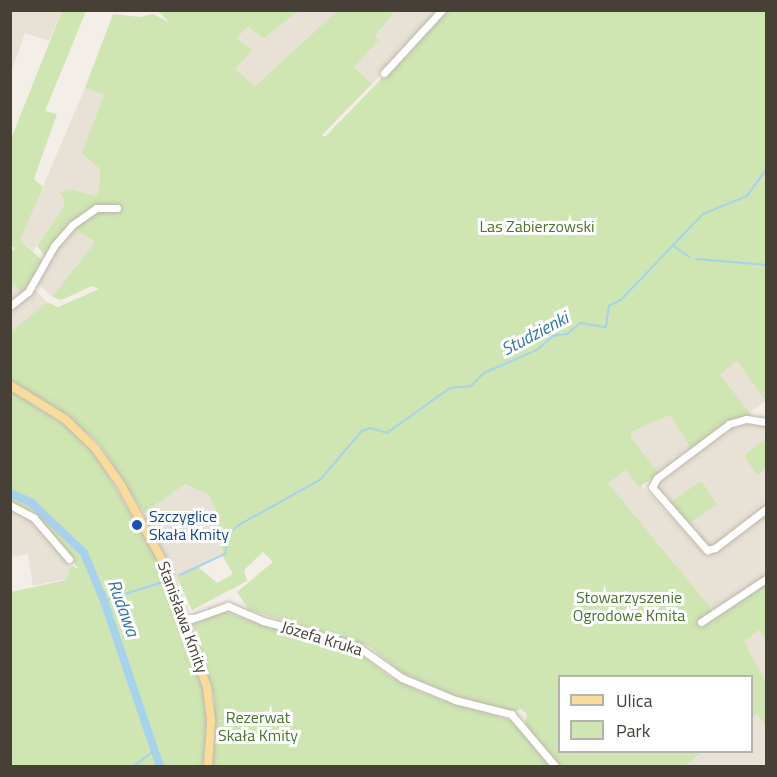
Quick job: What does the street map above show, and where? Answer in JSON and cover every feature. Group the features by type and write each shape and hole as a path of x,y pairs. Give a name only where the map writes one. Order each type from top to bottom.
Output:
{"main road":[{"name":"Stanisława Kmity","path":"10,385 69,423 104,459 161,558 186,621 209,702 208,766"}],"street":[{"path":"384,73 442,10"},
{"path":"10,306 28,292 54,246 72,225 96,208 117,208"},
{"path":"766,422 746,419 729,424 657,478 652,487 708,550 716,548 766,509"},
{"path":"10,505 34,518 69,559"},
{"path":"701,622 766,579"},
{"name":"Józefa Kruka","path":"186,621 228,606 263,621 357,646 402,678 455,700 499,710 519,720 555,766"}],"shaded area":[{"path":"11,11 62,11 49,41 25,33 11,72"},
{"path":"299,11 337,11 255,86 235,69 251,50 236,38 248,27 264,38"},
{"path":"395,11 442,11 372,84 354,67 379,40 375,36"},
{"path":"85,88 104,95 83,152 100,169 99,187 96,196 69,189 59,194 65,199 63,208 33,251 20,240"},
{"path":"72,227 95,242 52,297 36,282"},
{"path":"14,283 35,290 47,302 11,333 11,285"},
{"path":"737,361 766,401 749,413 720,373"},
{"path":"670,415 692,450 659,474 630,437 631,432"},
{"path":"743,421 766,424 766,438 744,456 757,474 766,468 766,507 710,549 688,526 701,481 669,505 656,486 730,427"},
{"path":"626,469 708,557 766,512 766,576 715,613 608,483"},
{"path":"185,484 209,495 216,509 222,555 174,576 141,515"},
{"path":"11,506 32,517 67,558 71,566 66,579 33,586 28,554 11,557"},
{"path":"759,630 766,640 766,682 744,642"},
{"path":"757,714 766,726 766,766 686,766 701,753 753,753 753,717"}],"green space":[{"path":"62,11 86,11 45,111 57,114 34,179 43,187 20,240 43,261 22,294 14,284 11,285 11,252 15,248 11,246 11,139"},
{"name":"Las Zabierzowski","path":"158,11 299,11 264,38 248,27 236,38 252,50 235,69 255,86 337,11 395,11 375,36 379,40 354,67 372,84 322,135 325,137 447,11 766,11 766,401 737,361 720,374 752,416 740,418 692,450 670,415 631,432 631,437 659,474 639,487 626,470 608,483 715,613 698,623 725,612 766,581 766,640 759,630 744,642 766,682 766,726 757,714 753,717 753,675 558,675 558,753 701,753 685,766 558,766 525,724 527,714 521,709 514,712 455,696 402,673 369,646 249,610 237,592 273,562 263,552 244,570 247,581 192,610 176,575 197,566 217,583 233,574 222,555 216,510 209,495 185,484 144,513 99,443 59,410 11,381 11,332 47,302 58,307 99,289 92,286 61,300 52,297 95,242 72,227 107,206 79,217 46,257 37,246 63,208 65,199 59,193 69,189 96,196 99,187 100,169 82,153 104,95 85,88 113,14 140,17 153,14 169,22"},
{"path":"10,390 65,425 96,455 158,560 203,689 207,723 203,766 11,766 11,592 66,580 71,566 79,569 36,518 11,503"},
{"path":"766,438 766,468 757,475 744,456"},
{"path":"701,481 717,504 684,527 668,504"},
{"name":"Rezerwat Skała Kmity","path":"221,611 364,657 390,677 423,693 516,722 551,766 211,766 215,700 193,625"}],"waterway":[{"name":"Studzienki","path":"180,575 225,554 228,534 239,525 320,480 362,431 371,428 387,433 450,388 471,386 484,373 537,350 553,336 567,334 580,323 606,327 609,306 621,300 703,214 747,196 766,170"},
{"path":"674,246 690,257"},
{"path":"696,259 766,265"},
{"name":"Rudawa","path":"10,493 32,503 84,553 104,601 160,766"},
{"name":"Studzienki","path":"104,601 163,582"},
{"path":"228,610 273,627"},
{"path":"193,623 201,619"},
{"path":"296,633 326,644"},
{"path":"134,766 154,751"}],"place":[{"name":"Szczyglice Skała Kmity","path":"137,525"}],"park label":[{"name":"Stowarzyszenie Ogrodowe Kmita","path":"629,606"}]}
